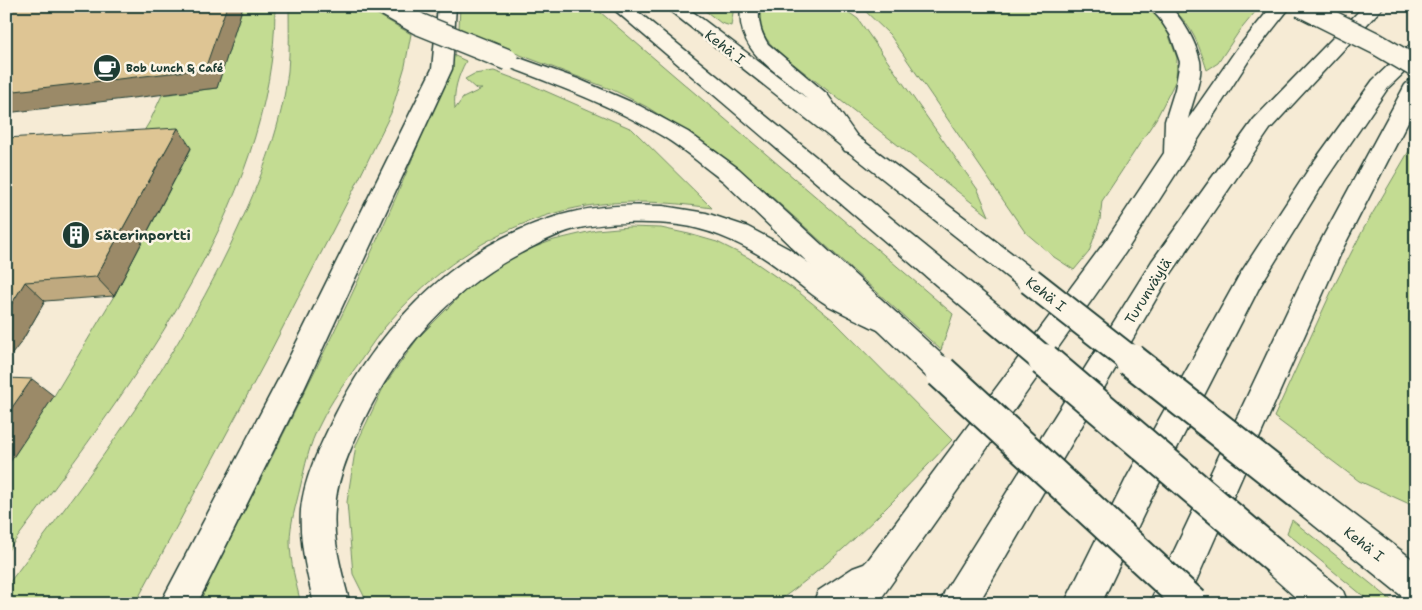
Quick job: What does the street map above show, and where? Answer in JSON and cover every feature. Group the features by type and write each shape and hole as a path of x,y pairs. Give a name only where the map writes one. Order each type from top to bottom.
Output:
{"highway":[{"path":"387,6 419,24 580,87 634,111 674,133 731,175 1193,604"},
{"path":"390,174 424,72 432,19 431,6"},
{"path":"178,604 289,389 390,174 442,69 447,6"},
{"path":"619,6 994,318 1330,604"},
{"name":"Kehä I","path":"673,6 852,146 1030,281 1416,584"},
{"path":"750,6 747,17 749,30 758,45 818,98 852,146"},
{"path":"1157,6 1167,15 1182,36 1190,62 1186,89 1176,121 1176,153"},
{"path":"854,604 880,572 1116,246 1243,54 1282,6"},
{"path":"1302,6 1375,43 1416,67"},
{"name":"Turunväylä","path":"958,604 1161,268 1262,124 1375,6"},
{"path":"1082,604 1139,488 1249,281 1318,174 1380,84 1416,50"},
{"path":"1168,604 1331,246 1416,85"},
{"path":"332,604 319,556 318,508 331,459 350,414 369,378 406,331 444,291 486,260 530,236 570,222 610,216 654,214 695,219 742,234 780,256 839,298 888,322"},
{"path":"832,604 880,572"}],"lane":[{"path":"6,9 29,6"}],"green space":[{"path":"243,6 275,6 268,81 249,154 220,226 184,297 141,365 96,431 6,553 6,468 54,396 114,296 191,149 132,151 150,121 162,95 217,88"},
{"path":"289,6 363,6 411,34 405,66 391,113 264,364 135,604 6,604 6,587 134,411 192,319 218,271 257,185 276,129 289,63"},
{"path":"460,6 593,6 953,314 941,350 771,196 717,152 647,107 613,90 515,53 459,28"},
{"path":"699,6 734,6 731,26 721,23"},
{"path":"762,6 840,6 858,19 978,190 989,216 777,51 768,41 760,25 759,19"},
{"path":"860,6 1147,6 1154,12 1168,33 1177,58 1176,80 1156,119 1102,201 1100,220 1089,252 1074,270 1054,257 1025,232 890,35"},
{"path":"1170,6 1260,6 1238,33 1218,63 1207,70 1201,51 1189,28"},
{"path":"453,55 466,61 457,84 455,109 463,98 482,89 476,89 465,79 474,74 494,71 534,86 632,129 712,208 670,203 630,202 569,209 525,223 503,233 482,244 442,271 406,303 382,330 339,391 316,432 310,448 290,535 292,565 301,604 198,604 300,401 366,264 426,126"},
{"path":"1416,139 1416,507 1359,481 1274,417 1333,288 1364,228"},
{"path":"629,227 661,228 689,234 717,242 749,258 801,294 833,320 952,440 845,547 799,586 774,604 368,604 353,574 347,502 356,445 384,386 418,338 469,287 519,253 554,240 596,230"},
{"path":"1292,520 1396,604 1373,604 1287,533"}],"building":[{"path":"33,6 227,6 205,69 6,92 6,9"},
{"path":"178,128 96,277 25,282 6,313 6,138"},
{"path":"6,378 32,379 6,416"}],"place":[{"name":"Bob Lunch & Café","path":"107,68"},
{"name":"Säterinportti","path":"76,235"}]}
